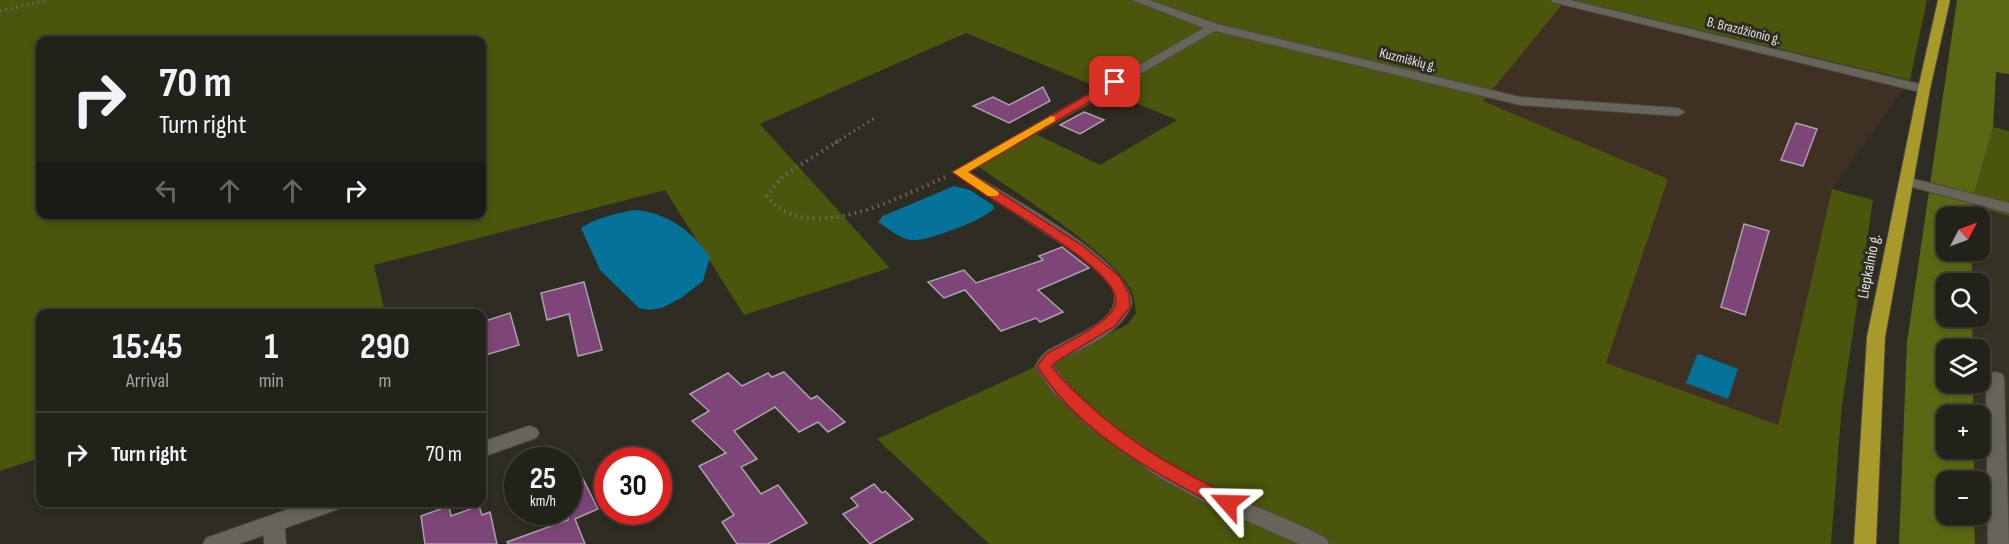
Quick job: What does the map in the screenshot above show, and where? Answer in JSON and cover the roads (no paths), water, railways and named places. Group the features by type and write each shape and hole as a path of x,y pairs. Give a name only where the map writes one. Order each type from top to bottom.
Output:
{"highway":[{"name":"Liepkalnio g.","path":"1865,544 1876,337 1924,89 1944,0"}],"street":[{"name":"Kuzmiškių g.","path":"1138,0 1213,27 1520,101 1678,112"},
{"name":"B. Brazdžionio g.","path":"1556,0 1924,89"},
{"path":"1213,27 959,172 1078,249 1115,280 1122,294 1122,307 1110,323 1051,357 1044,366 1055,382 1103,428 1153,463 1206,493 1318,544"},
{"path":"1906,181 2009,208"},
{"path":"1995,378 1999,544"},
{"path":"486,449 529,433"},
{"path":"214,544 275,534 325,507"}],"water":[{"path":"954,186 970,190 993,205 994,209 979,219 919,240 903,238 878,222 883,216"},
{"path":"634,210 657,215 678,224 710,257 703,281 681,298 662,308 649,310 639,308 600,270 581,228 600,219"},
{"path":"1699,354 1738,369 1728,399 1686,383"}]}
